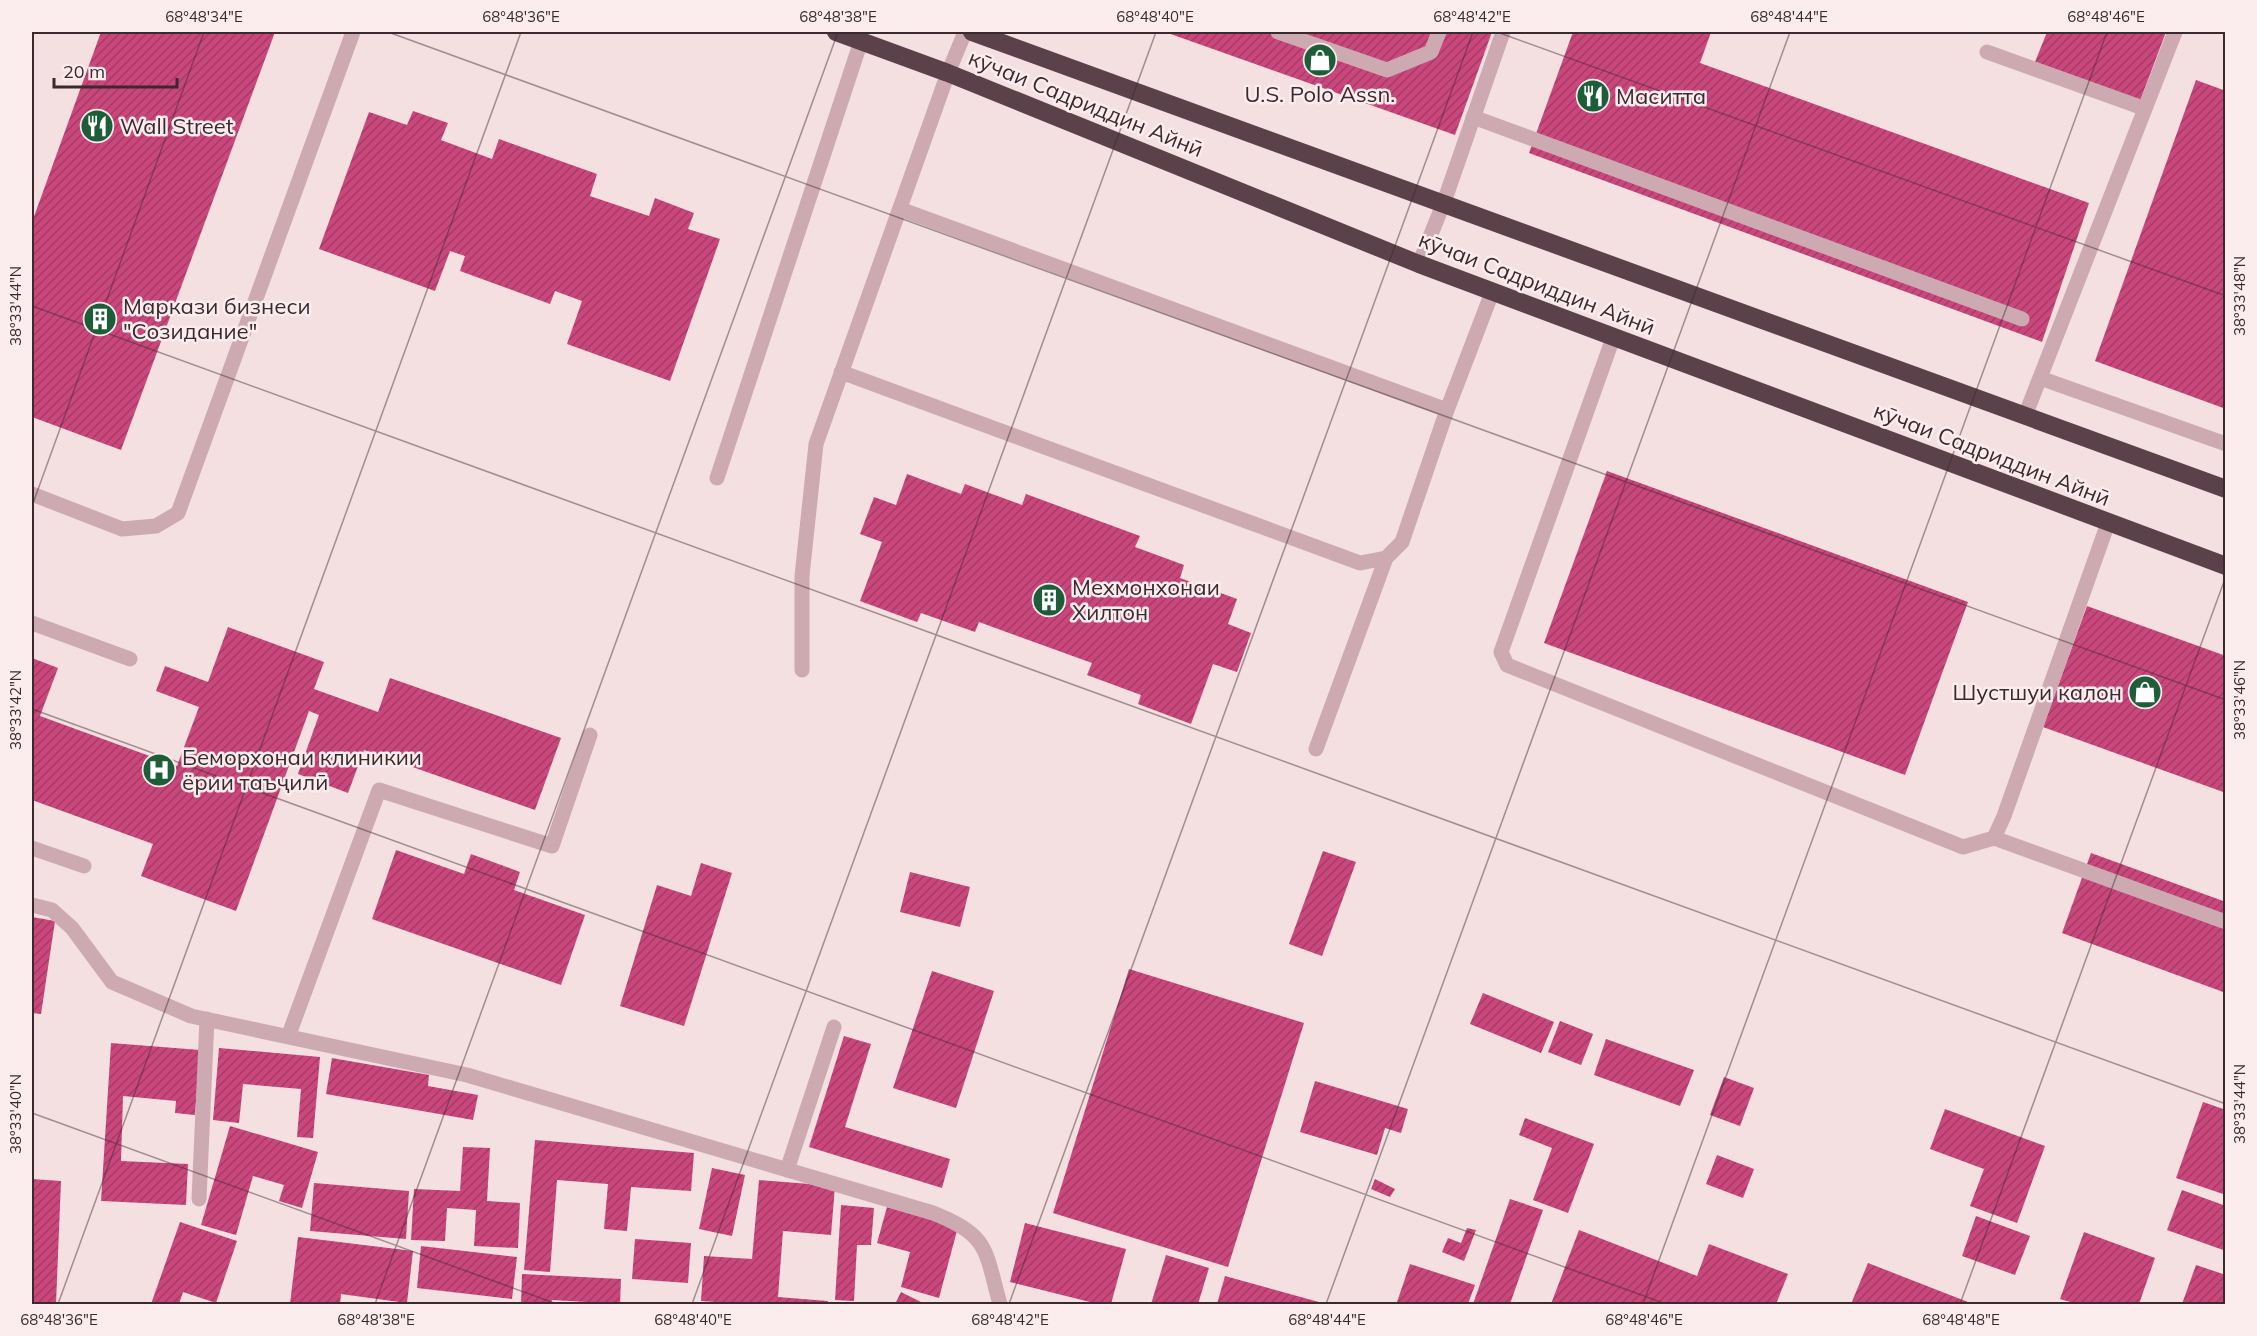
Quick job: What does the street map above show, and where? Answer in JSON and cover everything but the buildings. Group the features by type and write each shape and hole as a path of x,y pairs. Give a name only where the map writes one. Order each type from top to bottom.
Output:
{"highway":[{"name":"кӯчаи Садриддин Айнӣ","path":"836,32 948,73 1419,264 1493,290 1613,338 2108,524 2226,566"},
{"name":"кӯчаи Садриддин Айнӣ","path":"972,32 1444,202 2226,489"}],"street":[{"path":"32,494 122,529 156,526 178,513 354,32"},
{"path":"802,670 802,576 816,444 948,73 965,32"},
{"path":"1278,32 1387,70 1431,52 1438,32"},
{"path":"1419,264 1444,202 1503,32"},
{"path":"2025,416 2143,108 2175,32"},
{"path":"717,478 861,40"},
{"path":"1988,52 2143,108"},
{"path":"1473,117 2022,319"},
{"path":"900,209 1447,410"},
{"path":"1316,749 1386,558 1402,542 1447,410 1493,290"},
{"path":"1613,338 1501,652 1507,664 1963,847 1994,838 2226,922"},
{"path":"841,372 1360,563 1386,558"},
{"path":"2040,378 2226,444"},
{"path":"1994,838 2004,816 2108,524"},
{"path":"32,623 130,658"},
{"path":"288,1037 379,790 552,846 590,735"},
{"path":"32,848 84,866"},
{"path":"32,905 52,910 72,928 112,982 191,1016 467,1076 788,1170 962,1224 984,1245 1000,1305"},
{"path":"199,1199 207,1019"},
{"path":"788,1170 834,1027"}],"place":[{"name":"U.S. Polo Assn.","path":"1320,60"},
{"name":"Маситта","path":"1593,96"},
{"name":"Wall Street","path":"97,126"},
{"name":"Маркази бизнеси \"Созидание\"","path":"100,319"},
{"name":"Мехмонхонаи Хилтон","path":"1049,600"},
{"name":"Шустшуи калон","path":"2145,692"},
{"name":"Беморхонаи клиникии ёрии таъҷилӣ","path":"159,770"}]}
